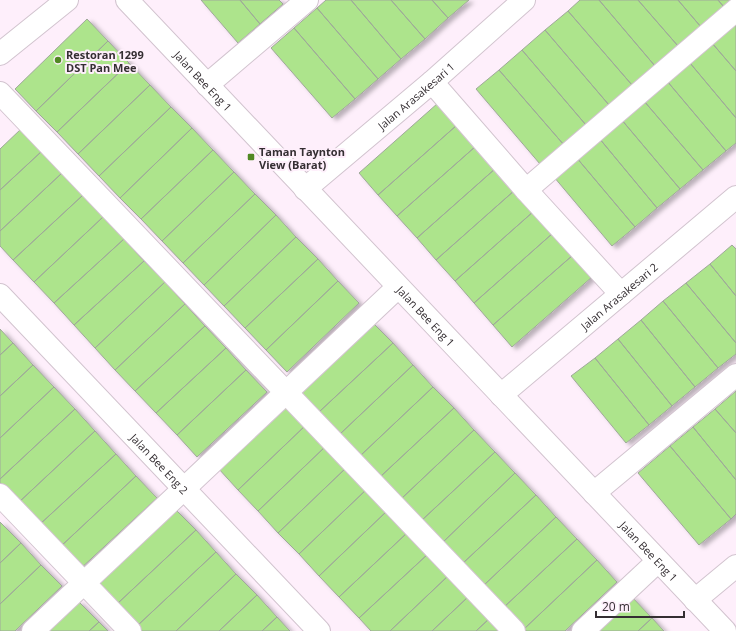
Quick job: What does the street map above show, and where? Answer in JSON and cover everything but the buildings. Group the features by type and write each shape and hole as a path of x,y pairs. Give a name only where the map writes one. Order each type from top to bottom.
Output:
{"street":[{"path":"0,54 67,0"},
{"name":"Jalan Bee Eng 1","path":"127,0 725,631"},
{"path":"207,85 307,0"},
{"name":"Jalan Arasakesari 1","path":"305,189 432,82 524,0"},
{"path":"526,190 736,10"},
{"path":"432,82 526,190 621,294"},
{"path":"0,93 514,631"},
{"name":"Jalan Arasakesari 2","path":"501,395 736,197"},
{"path":"33,631 398,286"},
{"name":"Jalan Bee Eng 2","path":"0,295 319,631"},
{"path":"594,493 736,375"},
{"path":"0,495 130,631"},
{"path":"583,631 658,561"},
{"path":"696,600 736,566"}],"place":[{"name":"Restoran 1299 DST Pan Mee","path":"58,60"},
{"name":"Taman Taynton View (Barat)","path":"251,157"}]}
